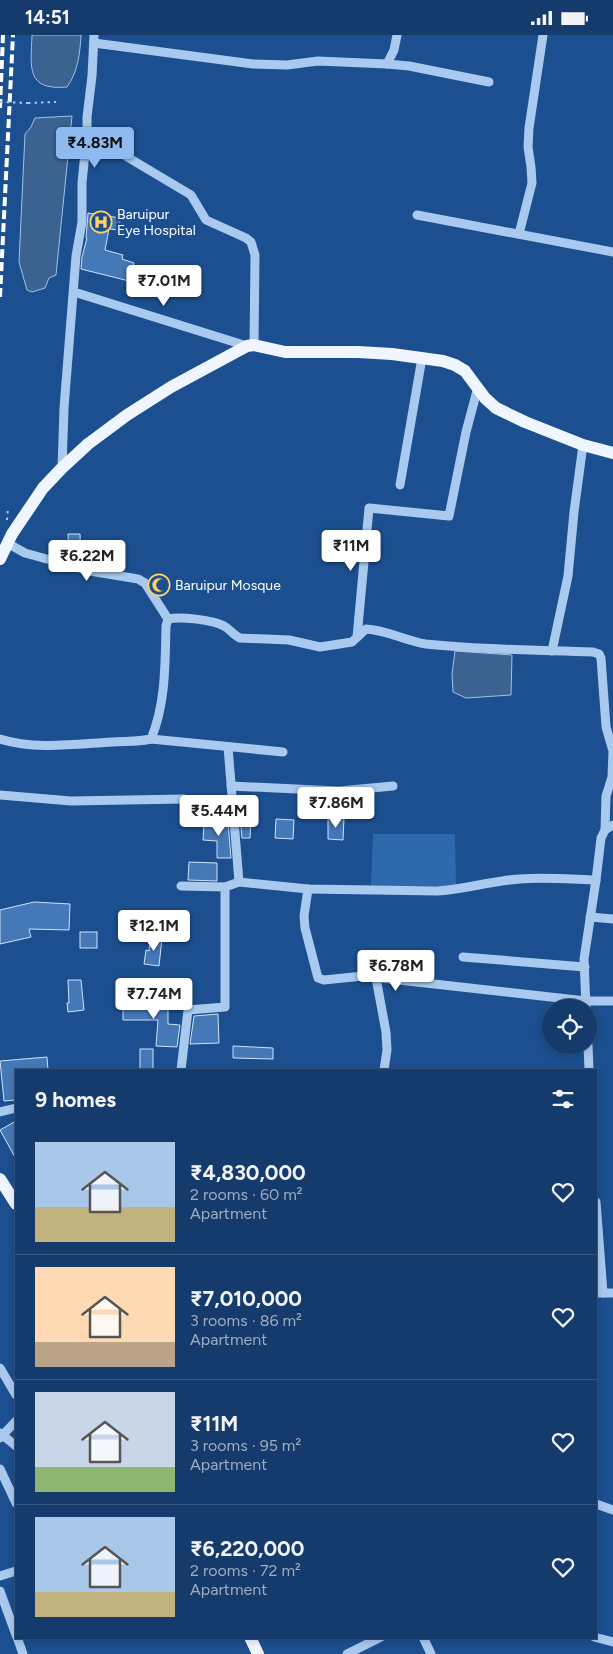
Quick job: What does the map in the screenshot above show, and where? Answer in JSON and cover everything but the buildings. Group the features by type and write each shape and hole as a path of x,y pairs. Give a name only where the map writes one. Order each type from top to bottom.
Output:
{"main road":[{"path":"0,559 7,543 35,499 62,468 100,434 171,387 251,346 285,353 358,352 443,361 465,371 485,398 496,408 525,422 583,445 613,453"},
{"path":"0,1179 15,1202"},
{"path":"254,1639 258,1654"}],"street":[{"path":"387,64 394,50 397,35"},
{"path":"519,234 532,183 528,147 529,127 544,35"},
{"path":"62,468 64,408 76,255 82,222 82,183 87,133 86,117 94,39 253,64 287,65 318,61 387,64 409,66 489,82"},
{"path":"74,293 251,346 255,255 252,242 246,237 206,220 191,195 87,133"},
{"path":"417,215 613,252"},
{"path":"400,485 422,358"},
{"path":"357,639 369,508 449,516 466,432 478,387"},
{"path":"552,651 568,576 583,445"},
{"path":"7,543 25,553 90,571 138,579 145,583 168,619 166,626 165,675 161,702 155,729 150,739"},
{"path":"168,619 175,617 187,618 224,625 240,638 289,640 320,647 342,644 357,639 363,630 371,629 424,644 592,652 599,654 601,658 606,727 613,751 612,777 606,796 609,827 602,837 584,959 586,999"},
{"path":"0,739 15,744 72,745 121,741 136,742 150,739 283,752"},
{"path":"228,747 239,883"},
{"path":"231,786 338,791 393,785"},
{"path":"0,795 71,801 184,799"},
{"path":"181,886 225,887 239,883 308,889 437,891 456,890 528,878 596,880"},
{"path":"181,1069 188,1010 225,1007 225,887"},
{"path":"308,889 304,917 305,928 318,978 324,980 363,976 546,999"},
{"path":"590,917 613,919"},
{"path":"463,957 585,967"},
{"path":"376,978 386,1032 387,1050 384,1069"},
{"path":"597,1003 613,1001"},
{"path":"588,1054 589,1069"},
{"path":"0,1112 15,1109"},
{"path":"597,1225 600,1293 613,1293"},
{"path":"0,1368 15,1393"},
{"path":"0,1438 15,1422"},
{"path":"0,1433 15,1445"},
{"path":"0,1469 15,1501"},
{"path":"597,1504 613,1510"},
{"path":"0,1576 15,1571"},
{"path":"0,1591 15,1631"},
{"path":"597,1638 613,1642"},
{"path":"18,1639 23,1654"},
{"path":"347,1654 377,1639"},
{"path":"425,1639 431,1654"}],"path":[{"path":"0,102 56,102"},
{"path":"7,523 8,508"}],"shaded area":[{"path":"32,35 81,35 76,69 67,87 44,85 37,80 33,74 31,57"},
{"path":"72,116 56,275 49,278 45,288 32,292 27,290 19,262 25,134 35,118"},
{"path":"455,651 512,655 511,695 466,698 453,692 452,674"},
{"path":"373,834 455,834 456,886 371,886"}],"railway":[{"path":"0,108 3,35"},
{"path":"0,297 13,35"}],"place":[{"name":"Baruipur Eye Hospital","path":"101,222"},
{"name":"Baruipur Mosque","path":"159,585"}]}
